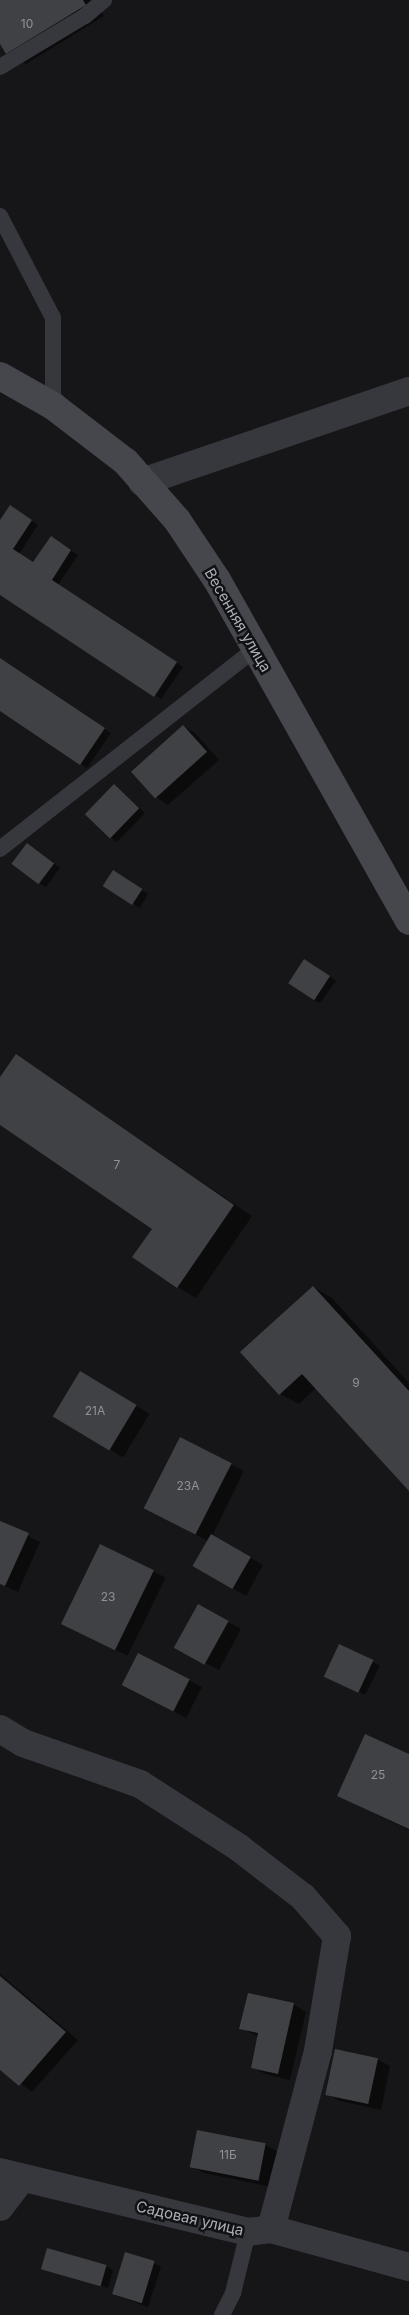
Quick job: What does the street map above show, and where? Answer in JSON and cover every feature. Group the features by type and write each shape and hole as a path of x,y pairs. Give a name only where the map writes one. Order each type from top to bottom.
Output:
{"street":[{"name":"Весенняя улица","path":"0,376 53,406 126,462 182,528 217,580 409,921"},
{"path":"142,482 409,391"},
{"path":"0,1729 23,1743 140,1784 260,1864 303,1897 337,1936 318,2051 260,2230"},
{"path":"0,2207 11,2175"},
{"name":"Садовая улица","path":"11,2175 260,2230 409,2267"}],"lane":[{"path":"0,67 85,16 104,0"},
{"path":"0,216 53,318 53,406"},
{"path":"0,849 255,649"},
{"path":"222,2315 260,2230"}],"building":[{"path":"0,0 83,0 86,5 6,54 0,44"},
{"path":"10,505 32,520 13,549 33,562 51,536 71,550 52,580 177,662 154,697 0,595 0,520"},
{"path":"0,658 105,728 80,765 0,711"},
{"path":"183,725 207,752 155,799 131,772"},
{"path":"114,784 139,808 110,839 85,814"},
{"path":"27,843 54,863 39,884 11,864"},
{"path":"113,870 142,889 132,905 103,886"},
{"path":"304,959 330,976 314,1000 288,983"},
{"path":"16,1054 234,1205 177,1288 132,1257 152,1229 0,1125 0,1077"},
{"path":"313,1286 409,1391 409,1491 302,1374 279,1395 240,1352"},
{"path":"80,1371 137,1405 109,1450 53,1416"},
{"path":"180,1437 232,1463 195,1535 144,1508"},
{"path":"0,1521 29,1533 5,1586 0,1584"},
{"path":"211,1534 251,1557 232,1589 192,1566"},
{"path":"100,1544 154,1570 115,1650 61,1624"},
{"path":"198,1604 229,1621 204,1665 174,1648"},
{"path":"339,1644 373,1660 358,1693 324,1677"},
{"path":"138,1653 190,1679 173,1711 122,1685"},
{"path":"365,1734 409,1754 409,1829 337,1796"},
{"path":"0,1976 66,2032 19,2086 0,2070"},
{"path":"248,1993 294,2003 278,2074 251,2068 258,2033 239,2029"},
{"path":"335,2049 378,2058 368,2104 325,2095"},
{"path":"197,2130 266,2143 258,2181 190,2167"},
{"path":"47,2248 107,2265 101,2286 41,2269"},
{"path":"125,2252 155,2261 142,2303 112,2294"}]}
